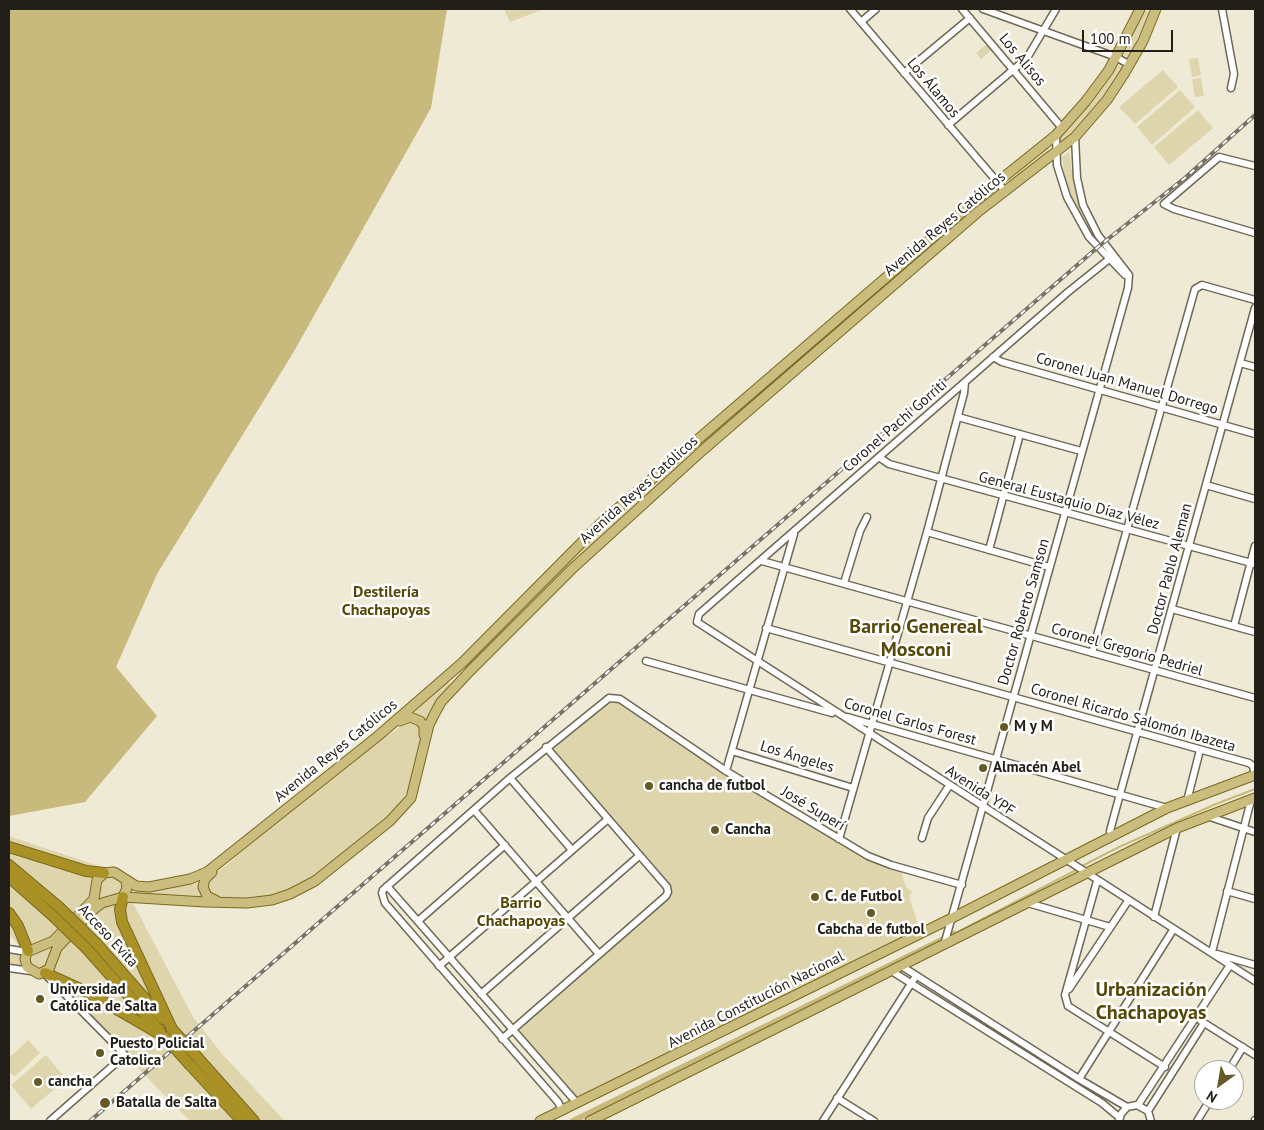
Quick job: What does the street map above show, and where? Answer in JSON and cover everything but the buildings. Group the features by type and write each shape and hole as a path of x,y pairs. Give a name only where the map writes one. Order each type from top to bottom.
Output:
{"highway":[{"path":"9,847 86,872 104,873"},
{"name":"Acceso Evita","path":"9,865 92,946 194,1062"},
{"name":"Acceso Evita","path":"9,877 56,911"},
{"path":"123,897 120,909 122,922 168,1033"},
{"path":"9,912 18,926 28,951"},
{"path":"44,973 168,1033"},
{"path":"194,1062 242,1121"},
{"path":"194,1062 254,1121"}],"main road":[{"name":"Avenida Reyes Católicos","path":"104,873 114,872 136,886 149,887 190,880 207,872 378,736 462,663 597,526 997,182 1059,131 1096,88 1116,57 1140,9"},
{"name":"Avenida Reyes Católicos","path":"44,973 51,965 57,948 102,903 123,897 247,903 272,900 290,894 315,881 401,810 411,798 429,725 440,702 572,569 703,450 978,212 1075,137 1107,100 1130,64 1156,9"},
{"path":"378,736 402,719 410,717 420,721 425,729 417,772"},
{"name":"Avenida Constitución Nacional","path":"540,1121 952,918 1167,808 1255,775"},
{"path":"590,1121 944,947 1084,872 1177,828 1253,799"},
{"path":"221,902 207,896 203,883 210,874 242,846"},
{"path":"44,973 31,971 25,964 28,951 53,941 94,899 98,880 104,873"},
{"path":"123,897 127,888 126,881"}],"street":[{"name":"Los Álamos","path":"850,9 1005,191"},
{"path":"861,22 876,9"},
{"name":"Los Alisos","path":"962,9 1015,69 1059,131"},
{"path":"983,9 1116,57 1130,64"},
{"path":"948,126 1027,58 1056,9"},
{"path":"1222,9 1234,74 1231,88"},
{"path":"904,73 970,18"},
{"name":"Doctor Roberto Samson","path":"944,947 1128,283 1129,275 1089,237 1073,210 1060,180 1056,153 1059,131"},
{"name":"Doctor Roberto Samson","path":"1075,137 1077,178 1084,205 1095,230 1111,257"},
{"path":"1255,166 1219,157 1164,204 1174,209 1255,233"},
{"name":"Coronel Pachi Gorriti","path":"696,618 993,357 1111,257"},
{"path":"1092,653 1195,289 1202,285 1255,300"},
{"name":"Doctor Pablo Aleman","path":"1112,836 1110,831 1120,794 1255,308"},
{"name":"Coronel Juan Manuel Dorrego","path":"993,357 1002,362 1255,434"},
{"path":"1240,363 1255,367"},
{"path":"839,839 927,532 940,478 958,417 965,382"},
{"path":"958,417 1081,451"},
{"path":"989,550 1020,434"},
{"name":"General Eustaquio Díaz Vélez","path":"879,457 889,464 1253,564"},
{"path":"1206,485 1255,499"},
{"path":"844,583 860,531 867,517"},
{"path":"726,770 794,532"},
{"path":"927,532 1049,567"},
{"path":"1234,626 1253,564 1255,546"},
{"name":"Coronel Gregorio Pedriel","path":"762,561 1255,698"},
{"path":"1172,609 1255,632"},
{"name":"Avenida YPF","path":"696,618 699,625 1255,981"},
{"name":"Coronel Ricardo Salomón Ibazeta","path":"766,628 1252,764 1255,775"},
{"name":"Coronel Carlos Forest","path":"646,662 748,689 1167,808"},
{"name":"José Superí","path":"546,747 595,707 613,697 655,722 683,744 878,861 962,885"},
{"path":"502,1039 667,894 667,887 546,747 387,886 382,894 385,903 502,1039 558,1102 562,1110"},
{"name":"Los Ángeles","path":"732,750 853,788"},
{"path":"1187,801 1200,750"},
{"path":"510,778 572,850"},
{"path":"922,838 928,818 949,786"},
{"path":"1253,799 1212,952 1255,965"},
{"path":"474,810 600,954"},
{"path":"1206,816 1255,832"},
{"path":"439,966 608,819"},
{"path":"1154,917 1177,828"},
{"path":"418,921 505,845"},
{"path":"481,994 639,856"},
{"path":"1097,881 1065,995 1068,1006 1165,1066"},
{"path":"387,886 577,1103"},
{"path":"1227,891 1255,899"},
{"path":"1065,995 1128,900"},
{"path":"1028,903 1110,927"},
{"path":"1079,1079 1173,930"},
{"path":"9,949 28,951"},
{"path":"1138,1105 1230,965"},
{"path":"903,967 1079,1079 1127,1107 1138,1105 1148,1111 1151,1121"},
{"path":"9,968 31,971"},
{"path":"893,972 912,982 1102,1103 1119,1120 1127,1107"},
{"path":"44,973 125,1055 50,1121"},
{"path":"823,1121 917,975"},
{"path":"1196,1018 1255,1055"},
{"path":"1148,1111 1204,1023"},
{"path":"997,1036 1002,1029"},
{"path":"1236,1060 1244,1048"},
{"path":"837,1098 874,1121"},
{"path":"1197,1121 1204,1110"}],"shaded area":[{"path":"9,9 447,9 431,108 293,353 157,574 116,667 157,716 85,802 9,816"},
{"path":"504,9 544,9 510,22"},
{"path":"1144,10 1150,12 1129,57 1124,55"},
{"path":"987,44 992,50 981,59 976,53"},
{"path":"1198,58 1201,75 1192,77 1189,59"},
{"path":"1119,65 1124,67 1109,90 1065,143 1061,142 1060,138 1091,103"},
{"path":"1163,70 1178,87 1135,124 1119,107"},
{"path":"1201,78 1204,96 1195,97 1192,79"},
{"path":"1180,90 1195,107 1152,145 1137,127"},
{"path":"1198,110 1213,128 1169,165 1154,147"},
{"path":"1048,147 1050,153 1008,184 1005,180"},
{"path":"1069,152 1075,188 1084,221 1065,181 1062,157"},
{"path":"994,190 996,192 992,196 809,353 806,351"},
{"path":"796,360 798,363 699,449 697,446"},
{"path":"682,459 685,462 597,539 466,670 463,667 584,545"},
{"path":"448,681 451,685 436,703 426,722 413,713"},
{"path":"613,697 865,854 900,868 906,887 912,892 909,896 921,933 577,1103 512,1030 667,894 667,887 546,747"},
{"path":"408,721 415,721 423,731 410,788 393,813 313,877 291,890 254,900 214,898 210,895 206,881 209,877 228,864 244,849 374,745"},
{"path":"9,836 102,867 110,876 120,880 122,890 134,905 193,1017 223,1055 285,1121 190,1121 41,970 30,966 28,956 9,934"},
{"path":"199,882 205,898 134,893 136,890 161,890"},
{"path":"9,952 20,953 20,965 9,964"},
{"path":"28,1040 40,1053 14,1077 9,1071 9,1058"},
{"name":"cancha","path":"46,1055 66,1079 31,1109 11,1085"}],"waterway":[{"path":"1082,866 1119,847 1216,804 1255,789"},
{"path":"954,934 1078,869"},
{"path":"573,1121 954,934"}],"railway":[{"path":"90,1121 1098,247 1186,177 1255,115"}],"place":[{"name":"M y M","path":"1004,727"},
{"name":"Almacén Abel","path":"983,768"},
{"name":"cancha de futbol","path":"649,786"},
{"name":"Cancha","path":"715,830"},
{"name":"C. de Futbol","path":"815,897"},
{"name":"Cabcha de futbol","path":"871,913"},
{"name":"Universidad Católica de Salta","path":"40,999"},
{"name":"Puesto Policial Catolica","path":"100,1053"},
{"name":"cancha","path":"38,1082"},
{"name":"Batalla de Salta","path":"105,1103"}],"district":[{"name":"Destilería Chachapoyas","path":"386,601"},
{"name":"Barrio Genereal Mosconi","path":"916,638"},
{"name":"Barrio Chachapoyas","path":"521,912"},
{"name":"Urbanización Chachapoyas","path":"1151,1002"}]}
